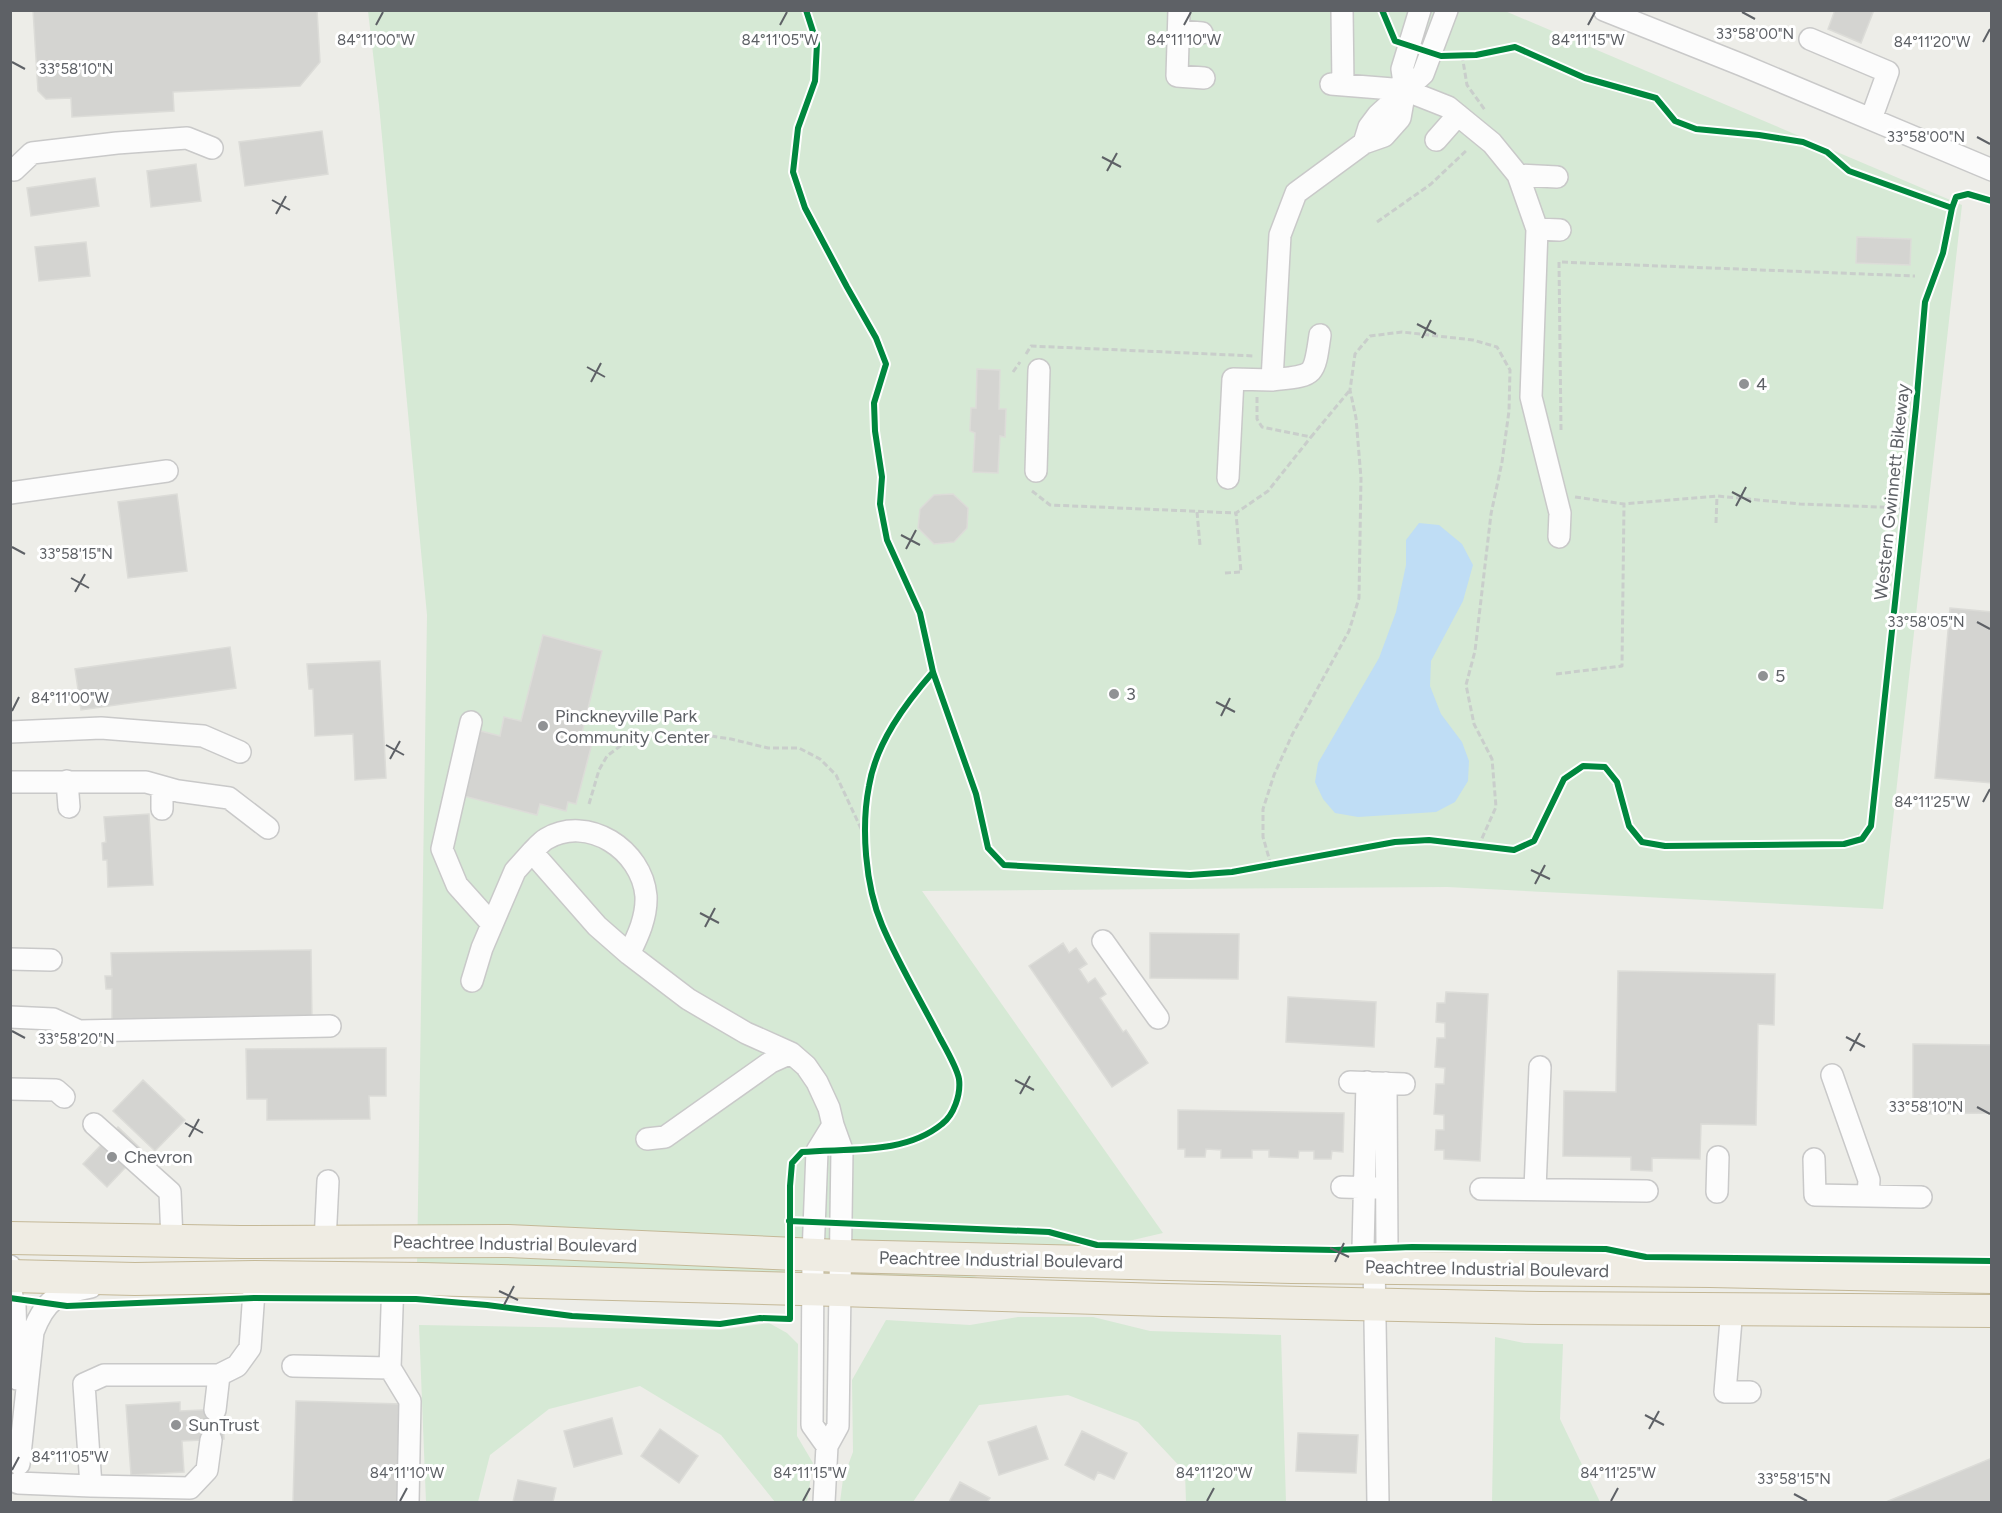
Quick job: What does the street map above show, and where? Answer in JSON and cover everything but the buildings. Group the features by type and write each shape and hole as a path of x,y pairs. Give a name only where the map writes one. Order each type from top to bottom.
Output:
{"highway":[{"name":"Peachtree Industrial Boulevard","path":"10,1238 240,1242 508,1241 826,1256 1992,1277"},
{"name":"Peachtree Industrial Boulevard","path":"11,1276 135,1279 255,1277 393,1279 826,1289 1173,1301 1540,1308 1992,1311"}],"street":[{"path":"1342,10 1333,40 1337,85 1405,90 1448,107 1492,143 1518,175 1537,229 1531,396 1560,513 1559,537"},
{"path":"1405,90 1402,69 1420,10"},
{"path":"1265,383 1280,235 1296,192 1364,143 1369,127 1378,115 1423,74 1447,10"},
{"path":"1604,10 1646,18 1992,170"},
{"path":"1202,33 1179,21 1177,76 1204,78"},
{"path":"1810,39 1888,72 1871,118"},
{"path":"1436,140 1458,115"},
{"path":"14,170 32,153 117,142 187,138 212,148"},
{"path":"1518,175 1557,177"},
{"path":"1537,229 1560,230"},
{"path":"1228,478 1233,379 1265,383 1306,376 1316,368 1320,335"},
{"path":"1030,478 1039,370"},
{"path":"10,493 167,471"},
{"path":"471,722 442,849 457,885 492,924"},
{"path":"10,732 101,728 203,736 240,752"},
{"path":"67,781 69,807"},
{"path":"10,782 146,782 177,791 229,798 268,828"},
{"path":"162,787 162,809"},
{"path":"472,981 482,948 514,871 546,839 567,832 590,832 611,840 630,857 642,875 646,897 645,914 629,954"},
{"path":"532,852 597,926 629,954 688,999 746,1033 791,1053 806,1066 829,1107 833,1125 817,1151 826,1256 826,1289 812,1425 828,1446 824,1503"},
{"path":"1103,941 1158,1018"},
{"path":"10,959 51,960"},
{"path":"10,1017 53,1019 79,1031 330,1026"},
{"path":"647,1138 665,1137 771,1062 791,1053"},
{"path":"1535,1189 1540,1067"},
{"path":"1832,1075 1869,1180 1868,1196"},
{"path":"1377,1083 1382,1188 1363,1248 1374,1265 1378,1503"},
{"path":"10,1089 56,1090 64,1097"},
{"path":"94,1124 170,1192 172,1240"},
{"path":"1717,1192 1718,1157"},
{"path":"1814,1159 1815,1195 1921,1197"},
{"path":"325,1242 327,1181"},
{"path":"1342,1187 1382,1188"},
{"path":"1481,1189 1647,1191"},
{"path":"10,1266 12,1299 15,1305 17,1487"},
{"path":"91,1486 84,1384 104,1375 219,1375 237,1366 250,1348 255,1277"},
{"path":"17,1487 33,1332 39,1316 50,1302 63,1293 135,1279"},
{"path":"393,1279 390,1368 410,1401 408,1503"},
{"path":"1732,1308 1725,1392 1750,1392"},
{"path":"293,1366 390,1368"},
{"path":"215,1410 219,1375"},
{"path":"17,1487 190,1488 207,1470 211,1440"}],"path":[{"path":"1382,10 1395,41"},
{"path":"1462,56 1467,85 1486,111"},
{"path":"1377,222 1431,184 1473,143"},
{"path":"1561,432 1559,262 1915,276"},
{"path":"1271,865 1263,837 1263,809 1274,775 1292,735 1348,631 1359,598 1361,478 1356,418 1350,390 1355,354 1370,336 1402,332 1473,340 1497,347 1510,370 1509,411 1502,462 1491,514 1475,651 1466,685 1474,724 1492,759 1493,768 1496,807 1479,845"},
{"path":"1013,372 1031,346 1259,356"},
{"path":"1265,383 1257,418 1262,427 1311,437"},
{"path":"1030,478 1050,505 1236,513 1268,491 1350,390"},
{"path":"1572,497 1624,504 1717,496 1800,504 1905,508"},
{"path":"1716,523 1717,496"},
{"path":"1556,674 1622,666 1624,504"},
{"path":"1197,512 1200,545"},
{"path":"1225,573 1241,572 1236,513"},
{"path":"856,1149 887,1147 924,1137 944,1123 957,1104 959,1079 881,924 870,884 865,837 869,785 877,758 909,699 933,672"},
{"path":"589,804 607,756 623,744 659,732 697,734 768,748 799,748 820,759 836,775 865,837"}],"green space":[{"path":"368,11 1505,11 1962,205 1883,909 1447,887 922,891 1163,1233 948,1283 417,1265 427,615 379,105"},
{"path":"1018,1317 1093,1317 1150,1331 1281,1335 1286,1502 1186,1502 1185,1472 1138,1422 1068,1395 979,1405 913,1502 840,1502 843,1479 853,1452 852,1380 886,1320 970,1325"},
{"path":"769,1323 787,1333 798,1344 797,1436 813,1463 807,1502 775,1502 721,1435 640,1386 549,1409 490,1455 478,1502 426,1502 419,1325 720,1330"},
{"path":"1495,1337 1524,1343 1563,1344 1560,1419 1600,1502 1492,1502"}],"water":[{"path":"1419,523 1439,525 1462,544 1473,565 1463,601 1431,661 1430,686 1441,714 1462,742 1469,761 1468,781 1455,802 1436,812 1358,817 1335,813 1323,799 1315,782 1318,763 1379,658 1396,612 1406,565 1406,540"}],"tunnel":[{"path":"211,1440 215,1410"}],"cycle path":[{"name":"Western Gwinnett Bikeway","path":"806,10 817,44 815,81 798,128 793,172 805,208 876,338 886,364 874,403 875,431 882,477 880,504 887,540 920,613 933,672 976,794 988,848 1004,865 1190,875 1232,872 1395,842 1429,840 1514,850 1534,841 1564,779 1583,766 1605,767 1617,782 1629,826 1642,842 1665,846 1844,844 1862,839 1871,826 1916,407 1925,302 1943,253 1956,197 1968,194 1992,201"},
{"path":"1382,10 1395,41 1441,56 1476,55 1515,47 1585,78 1656,98 1675,121 1696,129 1803,142 1827,152 1849,171 1952,208"},
{"path":"10,1298 67,1306 254,1298 416,1299 572,1316 720,1324 760,1318 790,1319 792,1163 802,1152 875,1148 911,1141 942,1124 953,1110 958,1097 959,1079 954,1064 902,968 882,925 872,892 866,856 867,802 878,755 902,711 933,672"},
{"path":"789,1221 1049,1232 1097,1245 1335,1250 1412,1247 1606,1249 1646,1257 1992,1261"}],"place":[{"name":"4","path":"1744,384"},
{"name":"5","path":"1763,676"},
{"name":"3","path":"1114,694"},
{"name":"Pinckneyville Park Community Center","path":"543,726"},
{"name":"Chevron","path":"112,1157"},
{"name":"SunTrust","path":"176,1425"}]}
